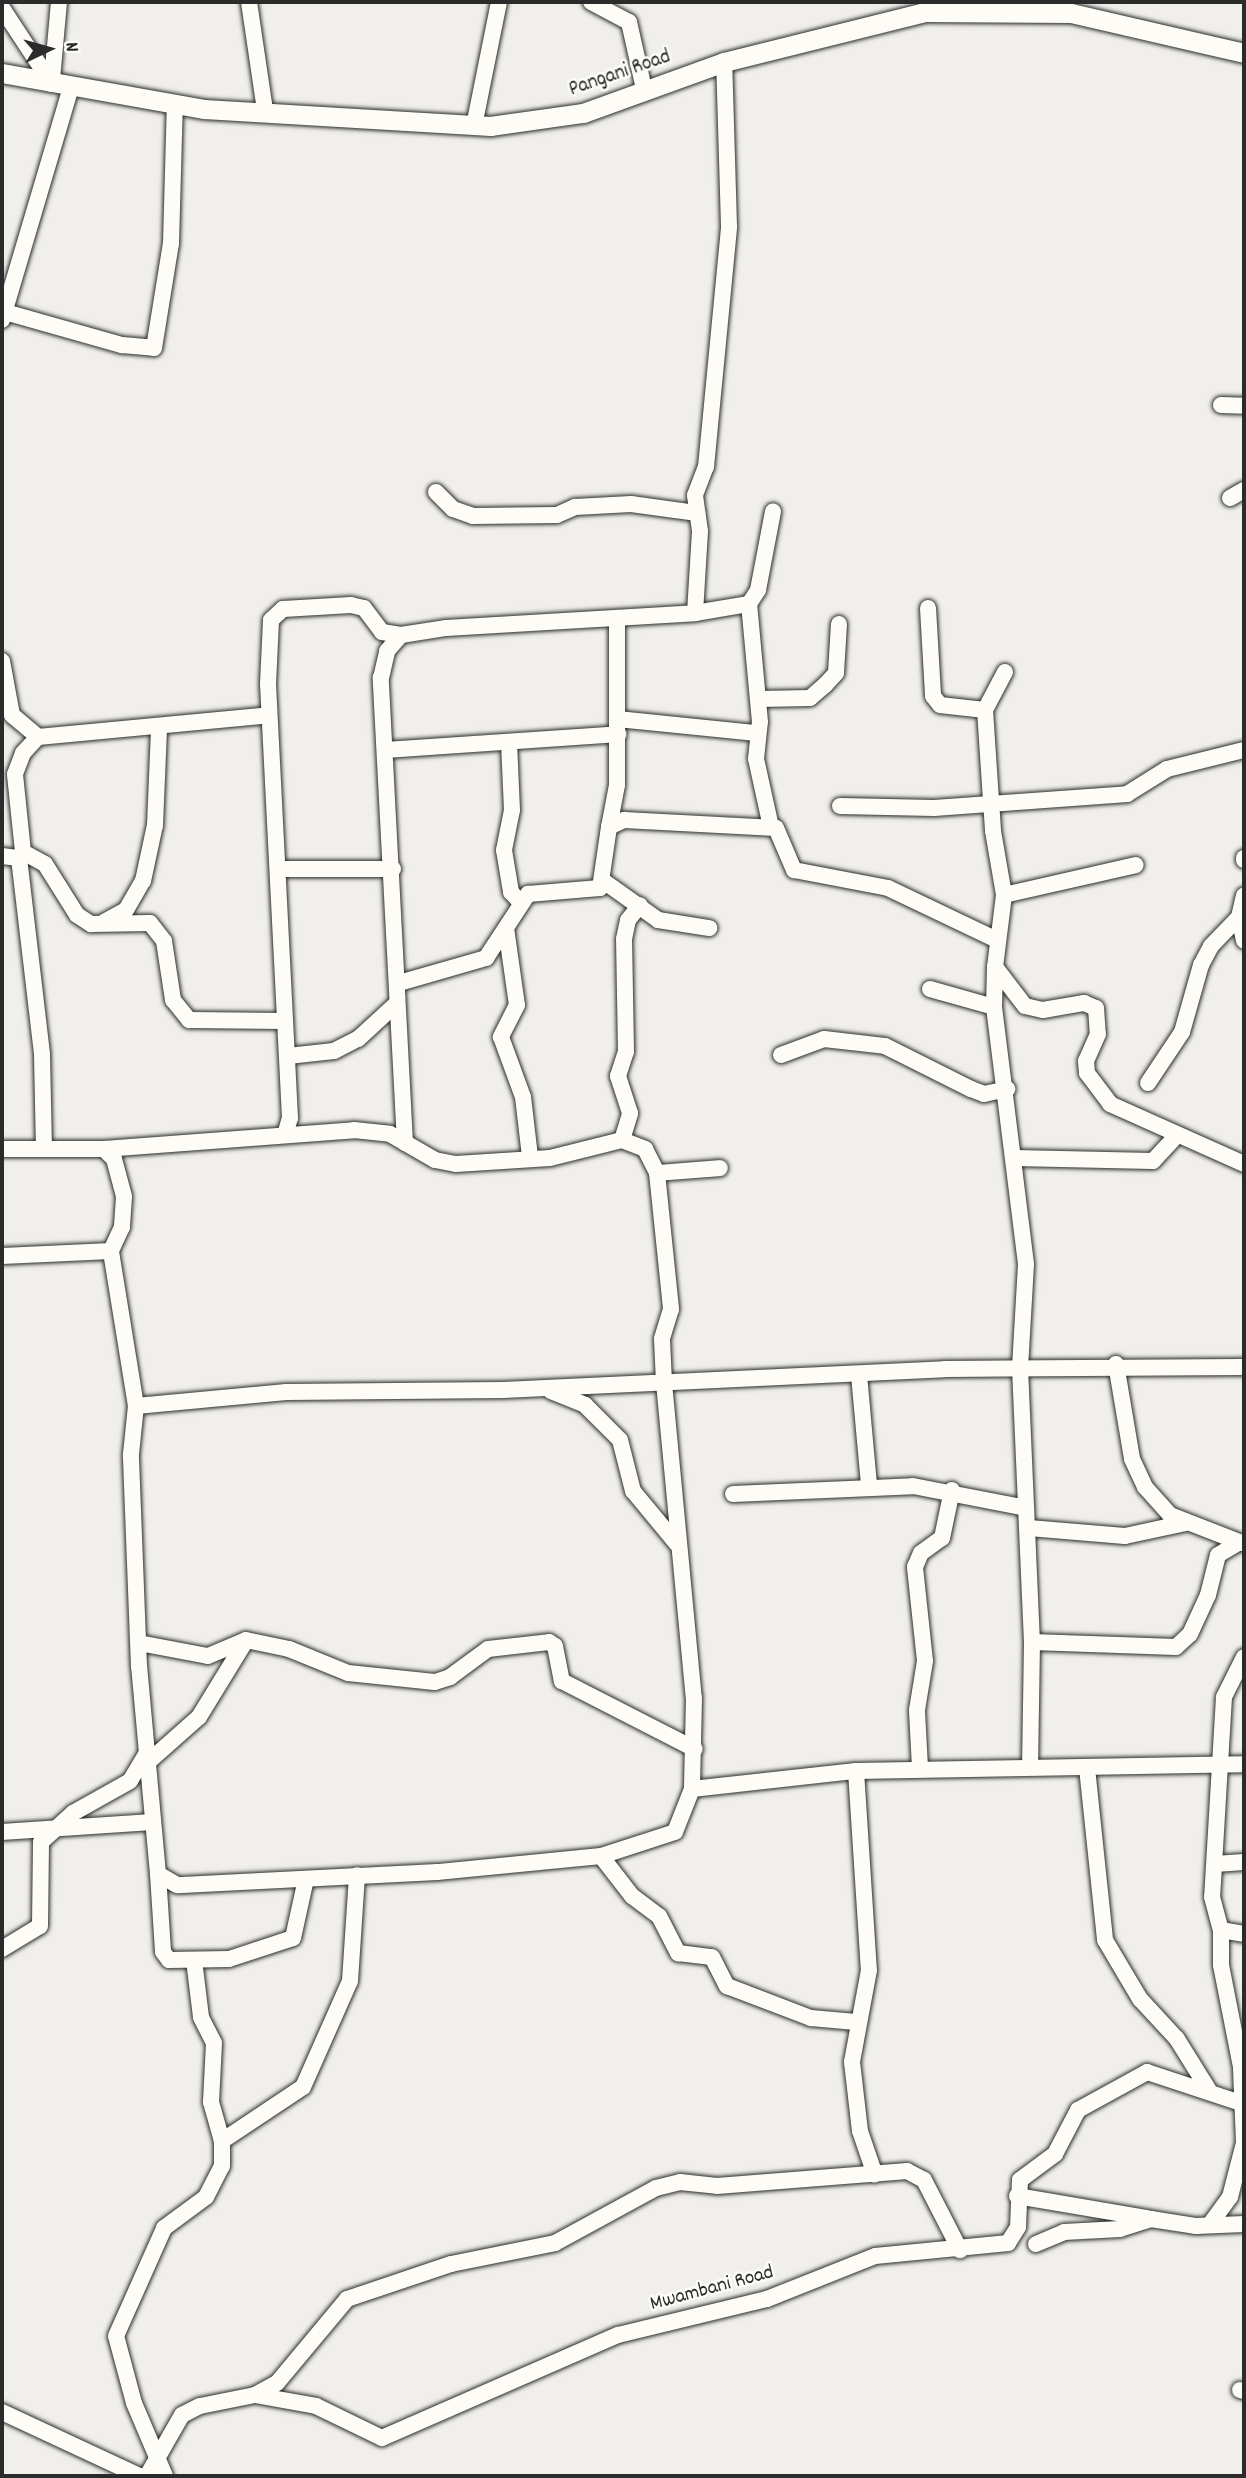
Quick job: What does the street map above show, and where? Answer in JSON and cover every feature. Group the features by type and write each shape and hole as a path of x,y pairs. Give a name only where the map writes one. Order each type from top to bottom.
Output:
{"main road":[{"name":"Pangani Road","path":"2,73 62,86 175,104 474,126 559,118 724,62 923,7 1069,5 1244,53"}],"street":[{"path":"59,2 62,86 4,316 122,345 154,348 171,243 175,104"},
{"path":"249,2 265,111"},
{"path":"474,126 499,2"},
{"path":"592,2 629,22 644,89"},
{"path":"2,8 62,86"},
{"path":"695,614 695,495 706,467 729,226 724,62"},
{"path":"1221,404 1244,406"},
{"path":"436,492 453,509 473,516 557,515 575,507 631,504 697,513"},
{"path":"771,827 756,733 759,699 749,604 758,590 773,511"},
{"path":"285,1135 290,1118 288,1056 283,1021 267,640 271,620 283,609 351,604 364,608 382,632 401,635 695,614 749,604"},
{"path":"928,608 933,696 940,705 985,710"},
{"path":"400,983 486,958 506,928 519,901 552,888 589,891 600,888 617,785 617,620"},
{"path":"759,699 810,698 825,685 836,673 839,624"},
{"path":"401,635 387,650 381,678 400,983 397,1003 405,1143"},
{"path":"2,661 12,715 38,737"},
{"path":"1005,672 985,710 990,804 1004,895 995,939 994,1007 1007,1089 1016,1212 1026,1264 1020,1368 1032,1642 1030,1765"},
{"path":"44,1149 42,1055 15,774 23,753 38,737 159,729 270,715"},
{"path":"386,750 509,742 618,727 756,733"},
{"path":"99,925 126,910 143,881 155,825 159,729"},
{"path":"509,742 512,810 503,850 511,892 519,901"},
{"path":"840,806 990,804 1127,794 1167,769 1244,750"},
{"path":"609,827 624,820 771,827 782,835 794,870 888,888 995,939"},
{"path":"2,856 21,855 45,864 77,915 99,925 150,923 161,933 173,1000 189,1020 283,1021"},
{"path":"1004,895 1136,865"},
{"path":"278,869 393,869"},
{"path":"602,880 658,920 709,928"},
{"path":"1244,896 1239,917 1244,940"},
{"path":"622,1140 630,1113 618,1076 626,1052 624,939 628,919 640,905"},
{"path":"1148,1083 1182,1032 1211,946 1239,917"},
{"path":"506,928 517,1005 500,1037 523,1097 530,1157"},
{"path":"995,967 1025,1006 1043,1010 1084,1003 1096,1008 1098,1034 1086,1062 1098,1093 1110,1104 1176,1136 1244,1164"},
{"path":"930,989 994,1007"},
{"path":"288,1056 334,1051 358,1039 397,1003"},
{"path":"781,1055 824,1039 885,1046 971,1090 984,1094 1007,1089"},
{"path":"2,1149 104,1149 354,1130 390,1134 456,1164 530,1157 622,1140 645,1149 657,1173 671,1308 662,1339 664,1383 692,1653 695,1749 692,1789 682,1821 668,1839 601,1856 306,1879 177,1885 158,1874"},
{"path":"1014,1158 1153,1161 1176,1136"},
{"path":"104,1149 114,1160 124,1197 122,1227 111,1251 136,1406 131,1454 139,1643 164,1958 229,1959 293,1938 306,1879"},
{"path":"657,1173 720,1168"},
{"path":"2,1256 111,1251"},
{"path":"136,1406 286,1392 545,1388 1116,1364 1244,1367"},
{"path":"1116,1364 1132,1459 1145,1487 1185,1523 1241,1543"},
{"path":"859,1375 869,1485"},
{"path":"545,1388 585,1405 620,1440 633,1490 680,1549"},
{"path":"733,1494 869,1485 952,1490 1026,1508"},
{"path":"920,1768 918,1710 925,1661 915,1567 920,1553 942,1538 952,1490"},
{"path":"1029,1528 1125,1536 1185,1523"},
{"path":"1032,1642 1177,1647 1208,1595 1218,1555 1241,1543"},
{"path":"139,1643 208,1656 246,1640 289,1649 348,1673 435,1682 450,1677 488,1650 549,1643 564,1683 695,1749"},
{"path":"2,1949 40,1926 41,1842 54,1829 130,1781 147,1758 199,1717 246,1640"},
{"path":"1197,2224 1238,2175 1237,2103 1221,1965 1221,1930 1212,1897 1215,1864 1215,1765 1224,1697 1244,1657"},
{"path":"692,1789 856,1771 920,1768 1244,1764"},
{"path":"1087,1768 1105,1940 1140,1999 1177,2039 1210,2092"},
{"path":"856,1771 869,1970 867,2001 856,2022 852,2062 860,2131 875,2175"},
{"path":"2,1832 152,1822"},
{"path":"601,1856 632,1896 659,1916 678,1953 710,1956 727,1986 811,2018 856,2022"},
{"path":"1215,1864 1244,1862"},
{"path":"222,2141 303,2087 350,1981 357,1875"},
{"path":"1221,1930 1244,1934"},
{"path":"165,2476 156,2460 116,2336 164,2228 215,2185 222,2141 211,2102 214,2043 201,2017 194,1960"},
{"path":"1237,2103 1153,2072 1122,2083 1079,2110 1055,2154 1020,2180 1017,2196 1042,2203 1092,2204 1151,2219 1197,2224 1244,2224"},
{"path":"255,2395 297,2362 347,2299 451,2264 555,2243 656,2188 680,2182 717,2186 907,2171 919,2176 960,2250"},
{"name":"Mwambani Road","path":"147,2476 182,2415 255,2395 316,2406 382,2438 618,2335 766,2299 875,2256 960,2250 1011,2240 1018,2227 1017,2196"},
{"path":"1036,2244 1064,2232 1121,2229 1151,2219"},
{"path":"2,2412 139,2476"}]}
